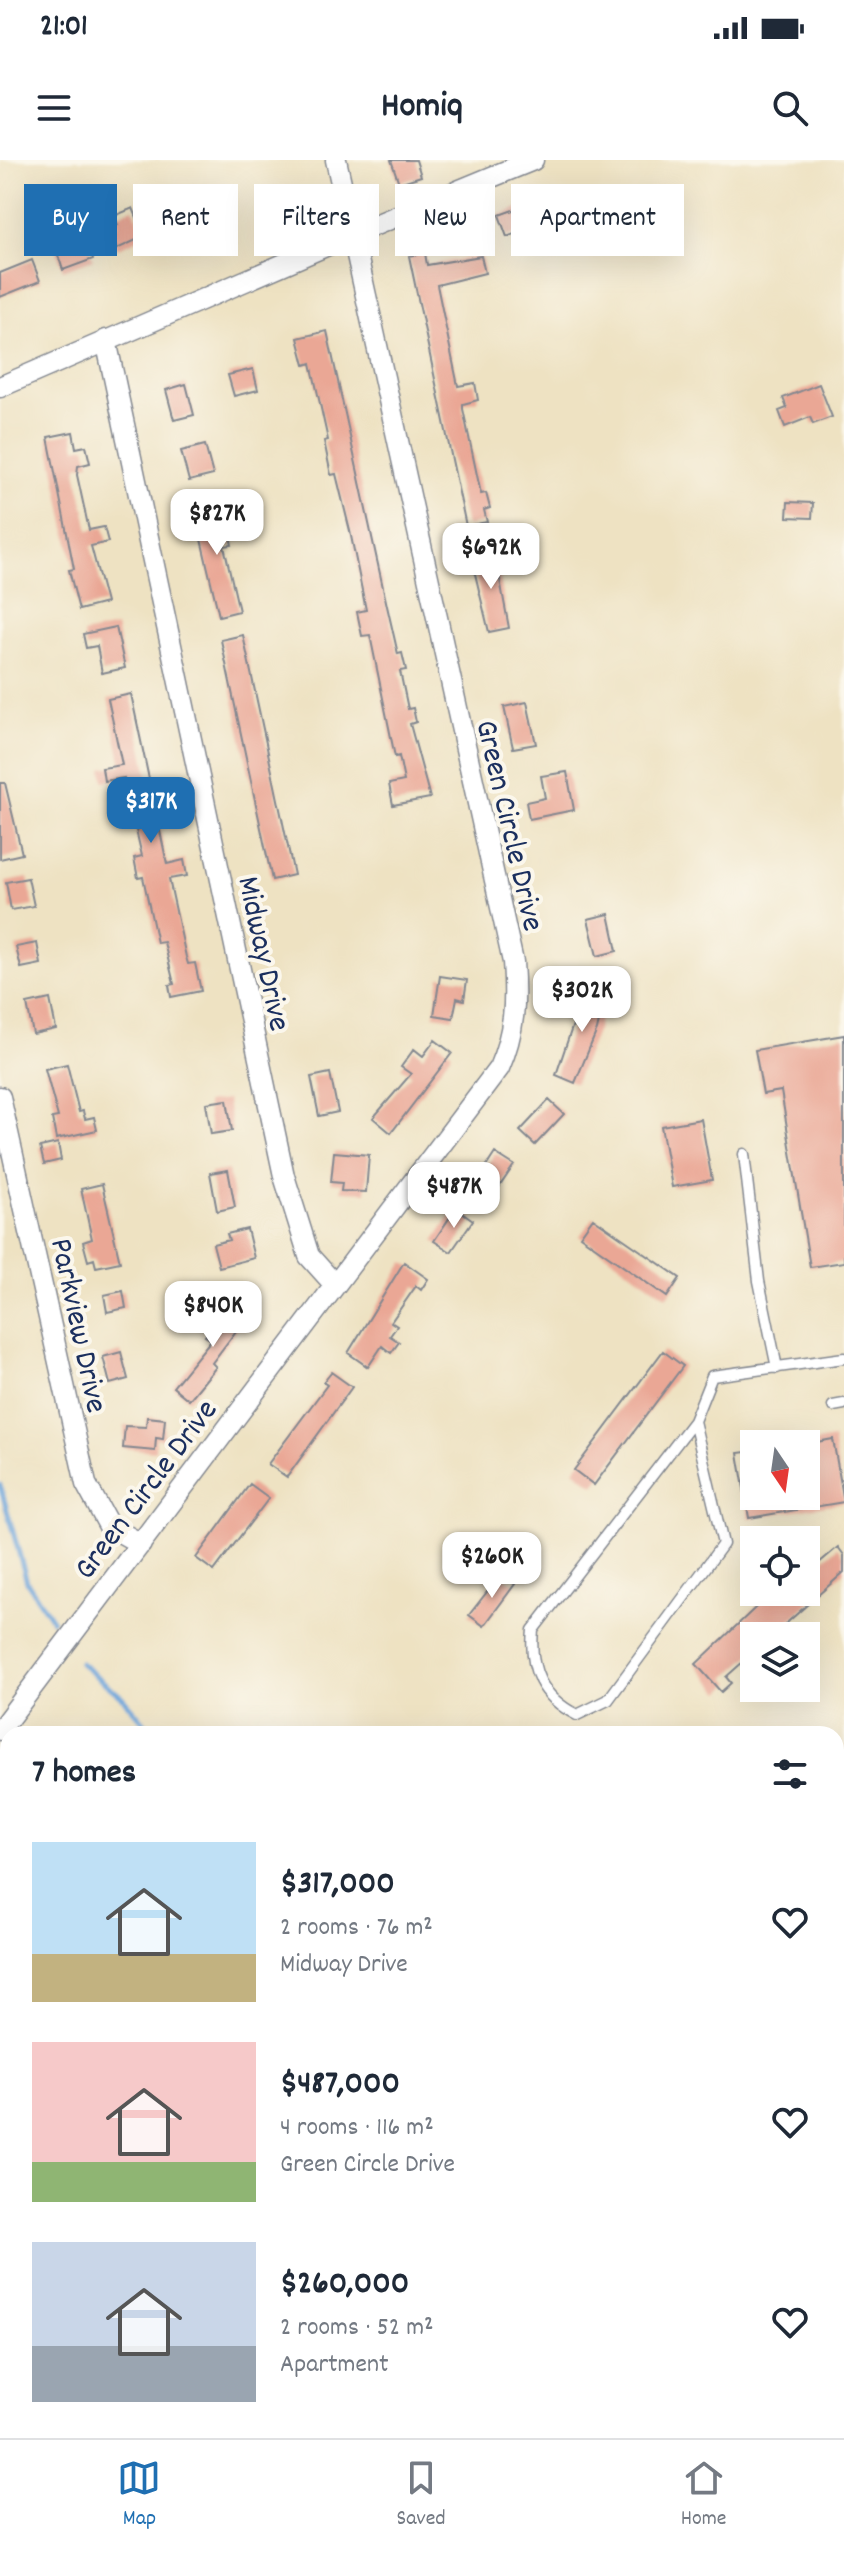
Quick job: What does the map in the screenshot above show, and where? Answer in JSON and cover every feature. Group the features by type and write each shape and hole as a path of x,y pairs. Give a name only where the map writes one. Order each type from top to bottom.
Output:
{"street":[{"name":"Green Circle Drive","path":"336,160 341,184"},
{"path":"379,223 533,160"},
{"path":"0,387 302,256"},
{"name":"Green Circle Drive","path":"3,1726 499,1068 513,1037 517,1005 513,962 356,256"},
{"name":"Midway Drive","path":"106,340 284,1176 309,1256 335,1285"},
{"name":"Parkview Drive","path":"0,1097 86,1484 109,1526 141,1544"}],"lane":[{"path":"744,1154 759,1281 777,1368"},
{"path":"694,1421 723,1544 608,1700 577,1715 555,1704 530,1660 533,1630 694,1421 712,1376 844,1358"}],"building":[{"path":"391,160 416,160 421,176 399,183"},
{"path":"133,208 133,242 117,249 118,225 117,215"},
{"path":"511,211 511,235 507,237 499,215"},
{"path":"58,256 92,256 93,259 63,270"},
{"path":"409,256 426,256 427,265 481,256 485,273 437,285 458,386 475,383 478,400 463,404 463,409 481,494 486,493 490,508 484,510 487,522 466,526"},
{"path":"32,260 40,281 0,297 0,273"},
{"path":"327,331 398,654 402,653 406,670 400,671 408,709 413,708 416,722 410,724 430,798 393,805 389,784 404,781 399,756 395,757 370,635 362,636 357,612 366,610 350,531 336,474 331,475 324,441 328,440 311,363 305,365 298,338"},
{"path":"253,369 258,390 234,396 228,375"},
{"path":"186,384 194,415 174,420 166,390"},
{"path":"819,384 832,417 813,424 810,417 785,427 779,411 787,408 783,398"},
{"path":"73,432 76,448 86,446 90,463 78,466 77,475 89,530 104,527 108,542 91,546 106,603 79,610 69,570 74,569 48,437"},
{"path":"205,445 213,475 189,481 181,451"},
{"path":"216,501 221,532 229,531 232,545 224,546 239,611 219,616 193,505"},
{"path":"788,502 813,503 812,518 787,517"},
{"path":"495,553 509,628 489,632 471,557"},
{"path":"116,627 125,668 102,673 97,646 86,648 83,634"},
{"path":"243,635 294,875 272,880 221,640"},
{"path":"131,694 167,864 184,860 187,876 169,879 188,964 195,963 201,991 171,997 169,985 174,984 164,942 157,943 143,877 138,878 134,858 142,856 124,778 104,781 102,768 122,765 108,699"},
{"path":"527,702 536,744 513,748 504,707"},
{"path":"567,772 574,810 529,819 526,802 545,798 541,776"},
{"path":"0,783 5,783 22,854 0,859"},
{"path":"28,878 34,906 11,910 6,882"},
{"path":"609,914 617,951 597,956 588,919"},
{"path":"37,943 41,964 21,968 16,947"},
{"path":"440,976 467,980 464,1000 457,998 453,1018 434,1015"},
{"path":"586,986 606,991 597,1030 575,1083 556,1075"},
{"path":"50,999 56,1029 33,1034 27,1004"},
{"path":"844,1035 844,1262 810,1267 781,1091 763,1094 755,1050"},
{"path":"435,1040 452,1053 391,1133 373,1118 411,1074 401,1067 414,1049 423,1056"},
{"path":"67,1064 79,1112 83,1111 85,1119 94,1117 97,1130 56,1139 52,1118 58,1117 45,1069"},
{"path":"330,1073 338,1112 319,1116 311,1077"},
{"path":"227,1100 232,1131 211,1134 206,1103"},
{"path":"549,1100 564,1114 535,1145 520,1131"},
{"path":"701,1119 712,1180 672,1187 661,1126"},
{"path":"58,1143 61,1160 44,1164 40,1147"},
{"path":"334,1152 369,1155 366,1192 341,1191 342,1183 331,1182"},
{"path":"495,1153 514,1165 491,1199 473,1187"},
{"path":"228,1170 235,1207 217,1211 210,1173"},
{"path":"102,1184 120,1262 96,1267 94,1259 88,1261 83,1242 92,1239 81,1189"},
{"path":"456,1208 473,1220 451,1252 434,1241"},
{"path":"593,1218 680,1278 667,1297 580,1236"},
{"path":"247,1229 254,1258 219,1267 213,1244 229,1240 227,1234"},
{"path":"404,1262 428,1279 421,1290 416,1286 391,1322 397,1326 390,1336 399,1342 391,1353 382,1346 368,1367 348,1353"},
{"path":"123,1291 126,1308 107,1312 104,1295"},
{"path":"232,1300 254,1317 244,1330 239,1327 212,1363 216,1367 189,1400 173,1387 211,1340 205,1336"},
{"path":"663,1351 683,1366 594,1485 574,1470"},
{"path":"121,1352 128,1379 110,1384 103,1357"},
{"path":"331,1372 352,1387 287,1477 268,1464 327,1385 323,1382"},
{"path":"147,1417 165,1419 163,1439 156,1438 155,1451 123,1448 125,1426 146,1427"},
{"path":"833,1439 844,1502 820,1506 820,1441"},
{"path":"250,1484 269,1498 214,1571 196,1558"},
{"path":"748,1510 796,1510 749,1518"},
{"path":"838,1547 844,1555 844,1572 820,1593 820,1562"},
{"path":"501,1574 515,1584 484,1626 469,1615"},
{"path":"757,1606 806,1606 788,1622 740,1622"},
{"path":"740,1622 740,1664 726,1677 731,1683 721,1692 696,1664"}],"waterway":[{"path":"0,1485 27,1582 52,1620"},
{"path":"80,1663 122,1697 147,1726"}]}
